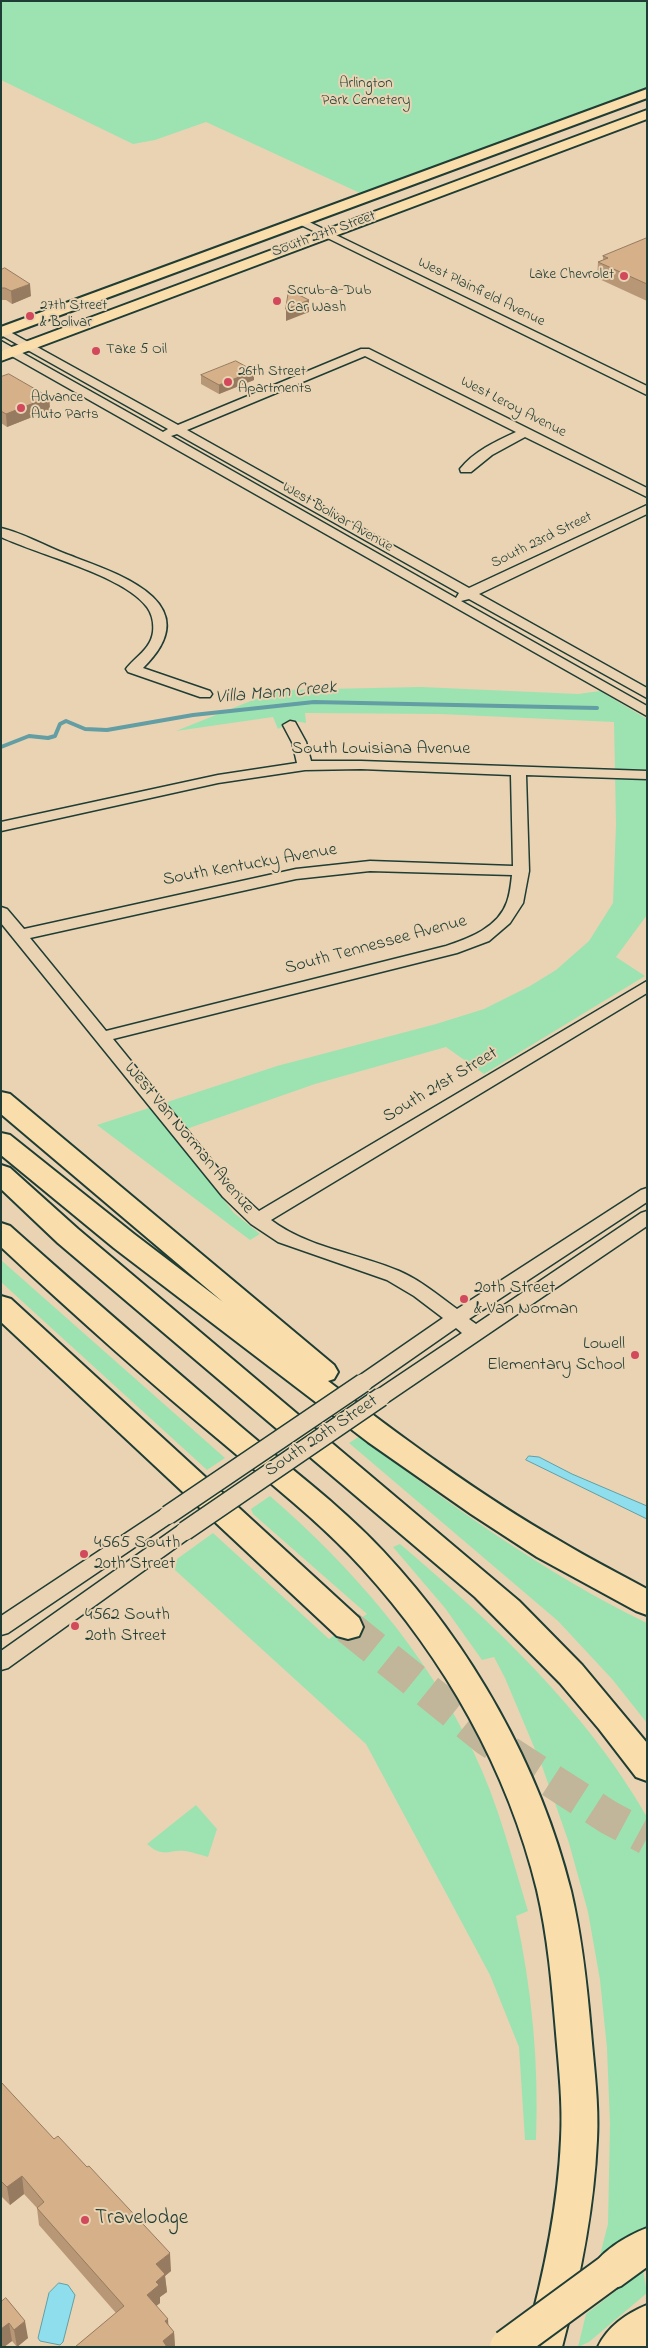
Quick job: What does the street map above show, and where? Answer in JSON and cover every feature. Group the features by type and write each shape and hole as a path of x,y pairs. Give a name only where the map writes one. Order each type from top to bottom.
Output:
{"highway":[{"path":"1,1100 388,1426 422,1463"},
{"path":"1,1141 124,1241 378,1434 481,1506 548,1549 647,1602"},
{"path":"1,1174 68,1236 521,1620 596,1702 647,1768"},
{"path":"1,1232 163,1376 342,1528 374,1560 450,1658 518,1783 549,1870 567,1956 575,2049 579,2140 567,2241 560,2279 543,2347"},
{"path":"1,1306 348,1627"},
{"path":"507,2347 647,2245"},
{"path":"617,2347 647,2323"}],"main road":[{"name":"South 27th Street","path":"8,341 128,298 247,242 647,93"},
{"name":"South 27th Street","path":"8,341 326,234 647,114"}],"street":[{"name":"West Plainfield Avenue","path":"302,222 647,391"},
{"name":"West Bolivar Avenue","path":"8,341 81,376 647,694"},
{"name":"West Bolivar Avenue","path":"8,341 65,382 647,712"},
{"name":"West Leroy Avenue","path":"177,430 365,352 647,493"},
{"path":"65,382 81,376"},
{"path":"161,436 177,430"},
{"path":"466,469 479,456 495,446 526,432"},
{"path":"298,514 315,507"},
{"name":"South 23rd Street","path":"452,602 647,509"},
{"path":"1,532 113,576 133,587 151,601 157,613 161,631 153,648 133,669 205,694"},
{"path":"290,725 299,742 305,766"},
{"name":"South Louisiana Avenue","path":"1,827 218,779 305,766 353,765 647,775"},
{"name":"South Tennessee Avenue","path":"101,1036 451,950 483,938 504,920 515,903 521,870 518,770"},
{"name":"South Kentucky Avenue","path":"20,935 296,874 370,866 521,870"},
{"name":"West Van Norman Avenue","path":"1,912 229,1193 256,1220 294,1242 400,1279 420,1291 474,1332"},
{"name":"South 21st Street","path":"256,1220 647,986"},
{"name":"South 20th Street","path":"1,1627 457,1318 647,1194"},
{"name":"South 20th Street","path":"1,1662 185,1531 474,1332 647,1217"},
{"path":"57,1588 78,1607"}],"green space":[{"name":"Arlington Park Cemetery","path":"1,1 647,1 647,89 362,194 206,122 155,140 133,144 1,80"},
{"path":"421,687 578,694 600,691 647,719 647,915 616,957 645,976 484,1074 446,1047 315,1084 172,1134 234,1213 260,1234 250,1240 97,1125 277,1066 436,1024 484,1009 530,986 556,970 589,941 613,903 616,824 614,722 440,714 305,713 306,723 295,721 281,724 282,727 278,729 273,717 176,731 278,690"},
{"path":"1,1260 225,1458 207,1470 1,1282"},
{"path":"360,1436 429,1488 499,1537 572,1583 647,1623 647,1723 612,1679 558,1621 349,1443"},
{"path":"270,1496 330,1552 358,1582 410,1646 455,1716 483,1772 504,1831 528,1911 516,1916 522,1944 533,2027 537,2111 536,2140 525,2140 519,2047 490,1975 366,1744 175,1570 177,1559 213,1533 329,1639 367,1614 253,1514 251,1509"},
{"path":"400,1544 470,1605 536,1670 595,1740 647,1817 647,2229 597,2267 608,2224 610,2124 607,2048 600,1980 588,1912 569,1843 542,1766 505,1678 494,1657 482,1660 445,1608 393,1547"},
{"path":"196,1805 217,1829 208,1857 185,1851 162,1852 153,1849 147,1844"},
{"path":"643,2270 647,2293 589,2342 578,2347 586,2314"}],"water":[{"path":"529,1456 539,1457 572,1474 647,1506 647,1519 526,1460"},
{"path":"59,2283 68,2285 75,2295 63,2342 60,2345 40,2341 38,2338 49,2293"}],"building":[{"path":"647,238 647,284 598,262 608,258 603,256"},
{"path":"5,268 30,284 11,291 1,288 1,270"},
{"path":"289,290 309,300 286,309"},
{"path":"236,361 254,371 219,385 201,375"},
{"path":"9,374 49,397 6,414 1,411 1,377"},
{"name":"Travelodge","path":"1,2082 54,2139 58,2136 87,2167 89,2166 170,2253 156,2264 165,2274 156,2282 159,2285 147,2295 168,2319 165,2321 174,2332 163,2341 167,2347 75,2347 124,2306 37,2208 44,2202 22,2176 7,2187 1,2181"},
{"path":"6,2298 25,2321 14,2330 9,2323 1,2329 1,2302"}],"waterway":[{"name":"Villa Mann Creek","path":"1,747 29,736 48,738 55,736 60,724 66,721 85,729 107,730 193,715 314,702 597,708"}],"tunnel":[{"path":"348,1627 487,1739 608,1817 647,1838"}],"place":[{"name":"Lake Chevrolet","path":"624,276"},
{"name":"Scrub-a-Dub Car Wash","path":"277,301"},
{"name":"27th Street & Bolivar","path":"30,316"},
{"name":"Take 5 Oil","path":"96,351"},
{"name":"26th Street Apartments","path":"228,382"},
{"name":"Advance Auto Parts","path":"21,408"},
{"name":"20th Street & Van Norman","path":"464,1299"},
{"name":"Lowell Elementary School","path":"635,1355"},
{"name":"4565 South 20th Street","path":"84,1554"},
{"name":"4562 South 20th Street","path":"75,1626"},
{"name":"Travelodge","path":"85,2220"}]}
